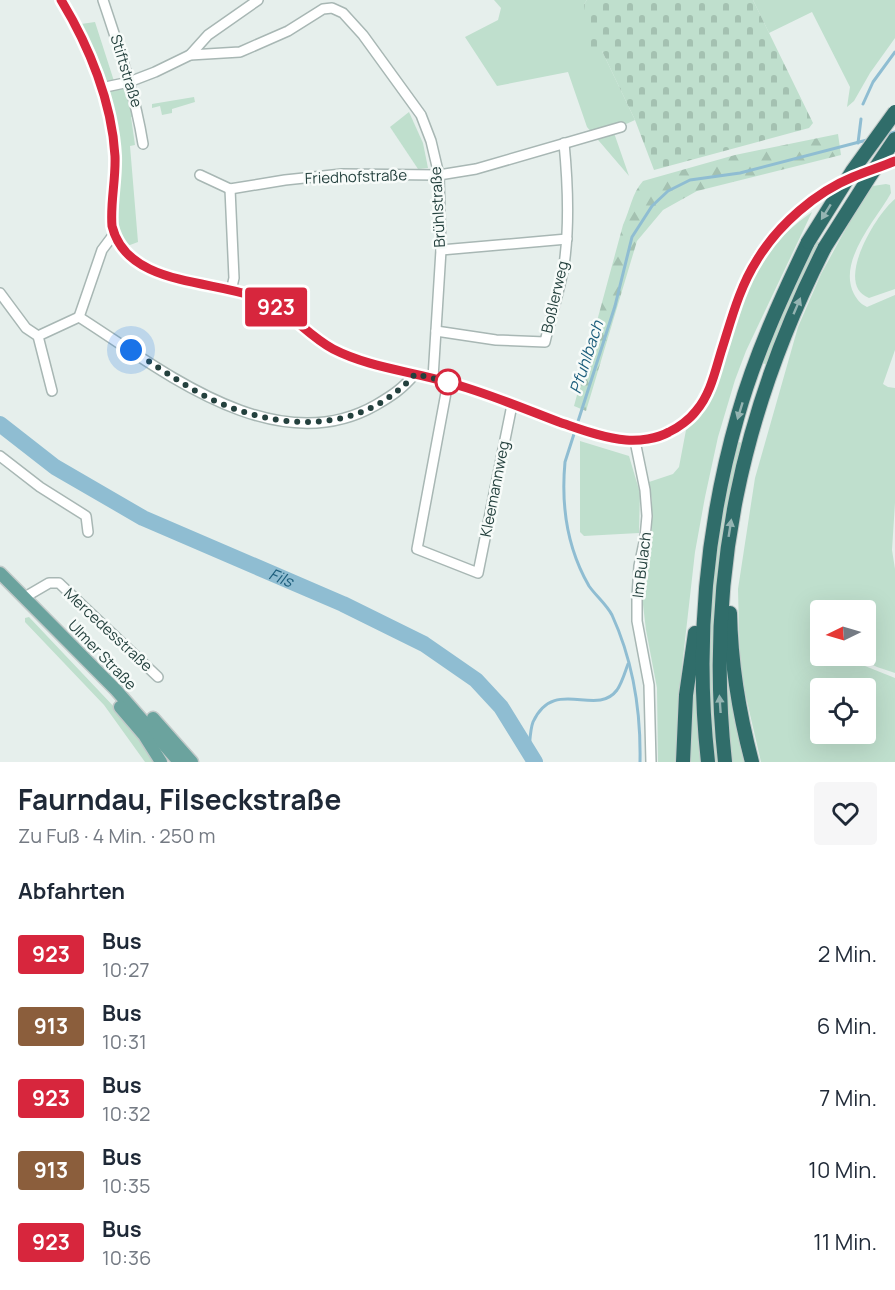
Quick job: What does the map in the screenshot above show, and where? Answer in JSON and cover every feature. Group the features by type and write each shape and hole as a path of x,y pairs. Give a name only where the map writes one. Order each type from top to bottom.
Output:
{"highway":[{"path":"708,762 703,699 705,599 715,518 738,415 771,323 808,242 853,170 895,112"},
{"path":"725,762 719,695 723,586 736,496 755,420 787,329 825,247 895,139"},
{"path":"723,586 729,612 732,663 743,728 752,762"},
{"path":"682,762 686,695 696,621 705,599"}],"main road":[{"name":"Ulmer Straße","path":"0,573 81,654 149,726 179,762"},
{"path":"161,762 129,716 82,665 81,654 93,658 147,712 192,762"}],"street":[{"path":"61,0 86,50 101,88 109,117 115,175 111,217 114,234 122,248 131,257 163,274 249,295 274,306 331,348 360,361 448,382 603,436 635,441 652,438 669,432 697,411 708,393 739,294 768,242 813,200 851,177 895,161"},
{"name":"Stiftstraße","path":"103,0 139,115 143,144"},
{"path":"101,88 129,82 190,54 208,35 258,0"},
{"name":"Brühlstraße","path":"190,54 240,52 275,38 323,9 332,8 343,14 363,35 396,78 421,115 431,141 439,175 441,250 433,378"},
{"name":"Friedhofstraße","path":"230,189 342,174 439,175 476,169 621,127"},
{"name":"Boßlerweg","path":"436,331 496,340 545,342 564,267 567,239 569,193 564,143"},
{"path":"200,175 230,189 234,278 231,291"},
{"path":"38,336 79,317 102,250 114,234"},
{"path":"441,250 567,239"},
{"path":"0,293 26,328 38,336 52,391"},
{"path":"79,317 202,394 262,418 308,423 340,420 358,415 401,390 415,374"},
{"name":"Kleemannweg","path":"448,382 417,549 478,573 512,405"},
{"name":"Im Bulach","path":"635,441 645,490 647,516 639,566 637,597 638,621 649,685 651,762"},
{"path":"0,456 40,487 86,516 88,532"},
{"name":"Mercedesstraße","path":"26,597 48,583 59,583 159,677"}],"green space":[{"path":"494,0 587,0 584,4 602,51 635,120 613,130 629,176 587,127 568,72 497,86 465,37 498,20 501,8"},
{"path":"587,0 753,0 813,123 809,128 654,170 635,120 602,51 591,51 584,4"},
{"path":"753,0 895,0 895,38 870,73 854,101 847,107 850,87 812,12 769,33"},
{"path":"95,22 115,84 108,85 95,51 81,24"},
{"path":"129,82 139,115 131,117 135,145 130,146 138,242 122,248 114,234 115,175 101,88"},
{"path":"194,97 195,102 172,109 172,113 162,115 160,106 152,108 152,104"},
{"path":"409,112 423,143 428,168 418,169 390,127"},
{"path":"838,134 841,155 697,191 663,210 637,241 586,411 574,406 623,225 634,196 643,181 735,155"},
{"path":"890,185 891,193 860,241 854,255 850,268 850,281 855,296 867,307 895,295 895,350 883,384 895,388 895,503 892,550 895,569 895,673 875,666 876,600 810,600 810,666 865,666 895,678 895,762 761,762 740,671 738,589 755,478 798,327 821,274 855,212 873,186"},
{"path":"895,199 895,289 869,298 859,291 855,279 856,265 869,233"},
{"path":"812,212 746,351 718,437 695,552 678,702 676,762 658,762 657,688 642,596 652,531 652,501 649,482 673,474 679,467 686,430 702,414 710,399 742,298 757,268 782,237"},
{"path":"816,241 820,243 788,308 766,364 761,363 784,305"},
{"path":"580,441 629,456 640,493 639,533 584,536 580,532"},
{"path":"736,441 742,443 720,553 714,617 718,762 713,762 708,688 709,614 713,571"},
{"path":"29,617 117,710 155,762 145,762 104,705 25,622 25,618"},
{"path":"725,669 727,669 746,762 730,762"},
{"path":"694,678 696,678 701,762 690,762 689,734"}],"waterway":[{"path":"863,104 873,82 895,52"},
{"path":"858,143 861,119"},
{"name":"Pfuhlbach","path":"885,135 895,132"},
{"name":"Pfuhlbach","path":"640,762 637,705 625,650 612,615 589,586 575,557 567,526 564,494 565,462 615,306 632,237 652,206 668,191 690,180 740,173 867,140"},
{"name":"Fils","path":"0,424 55,467 143,518 343,604 424,644 476,680 501,707 535,762"},
{"path":"529,750 532,725 542,709 552,702 563,699 608,698 619,687 628,664"}],"bus line":[{"name":"923","path":"61,0 86,50 108,110 115,175 112,226 122,248 131,257 147,267 180,280 264,300 331,348 360,361 448,382 603,436 635,441 652,438 669,432 697,411 708,393 716,371 739,294 768,242 813,200 851,177 895,161"}],"route":[{"path":"131,350 202,394 242,411 262,418 308,423 340,420 358,415 401,390 415,374 448,382"}]}
